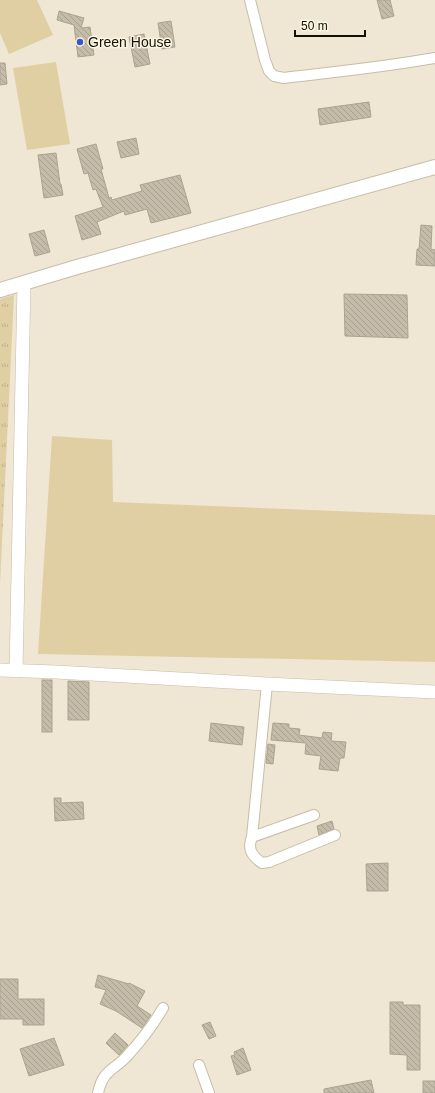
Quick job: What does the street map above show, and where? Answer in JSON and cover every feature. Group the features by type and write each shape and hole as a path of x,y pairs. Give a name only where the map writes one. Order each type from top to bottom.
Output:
{"main road":[{"path":"0,290 85,264 435,167"}],"street":[{"path":"250,0 269,71 278,78 343,72 435,58"},
{"path":"16,670 24,283"},
{"path":"0,670 435,692"},
{"path":"267,684 252,837 249,842 249,847 256,859 262,863 269,862 335,835"},
{"path":"252,837 314,815"},
{"path":"98,1093 100,1083 109,1071 127,1057 151,1027 163,1008"},
{"path":"199,1066 209,1093"}],"green space":[{"path":"0,0 37,0 53,35 9,54 0,33"},
{"path":"56,62 70,144 27,150 13,68"},
{"path":"14,295 0,584 0,299"},
{"path":"52,436 112,440 113,502 435,515 435,662 38,654"}],"building":[{"path":"377,0 390,0 394,16 382,19"},
{"path":"59,11 84,18 81,28 90,27 94,55 78,57 74,25 57,20"},
{"path":"171,21 175,47 162,49 158,23"},
{"path":"144,34 150,64 135,67 129,37"},
{"path":"0,63 5,63 7,84 0,85"},
{"path":"369,102 371,117 320,125 318,109"},
{"path":"136,138 139,154 121,158 117,142"},
{"path":"96,144 109,198 111,197 112,200 142,191 140,185 180,175 191,213 151,223 147,209 125,215 124,211 97,222 101,234 82,240 75,216 103,207 96,189 93,190 88,173 84,174 77,149"},
{"path":"56,153 63,195 44,198 38,155"},
{"path":"421,225 432,226 431,249 435,250 435,266 416,265"},
{"path":"44,230 50,252 35,256 29,234"},
{"path":"344,294 407,295 408,338 345,336"},
{"path":"42,680 52,680 52,732 42,732"},
{"path":"68,681 89,682 89,720 68,720"},
{"path":"211,723 244,727 242,745 209,741"},
{"path":"273,723 289,724 289,728 300,729 299,735 322,738 323,732 332,733 331,741 346,742 344,758 340,758 338,771 319,769 321,756 305,754 306,743 271,740"},
{"path":"268,744 275,745 273,764 266,763"},
{"path":"54,798 61,798 61,803 83,802 84,819 55,821"},
{"path":"332,821 334,829 319,835 317,826"},
{"path":"388,863 388,891 367,891 366,864"},
{"path":"98,975 129,983 145,991 137,1006 151,1015 142,1028 116,1011 100,1004 106,990 95,987"},
{"path":"0,979 18,979 18,999 44,999 44,1025 23,1025 23,1019 0,1019"},
{"path":"390,1002 403,1002 403,1005 420,1005 420,1070 407,1070 407,1055 390,1054"},
{"path":"210,1022 216,1036 209,1039 202,1025"},
{"path":"115,1033 128,1045 119,1055 106,1043"},
{"path":"54,1038 64,1065 29,1076 20,1049"},
{"path":"243,1048 251,1070 237,1075 231,1056 235,1055 234,1052"},
{"path":"371,1080 374,1093 324,1093 324,1089"},
{"path":"423,1081 435,1081 435,1093 423,1093"}],"place":[{"name":"Green House","path":"80,42"}]}
